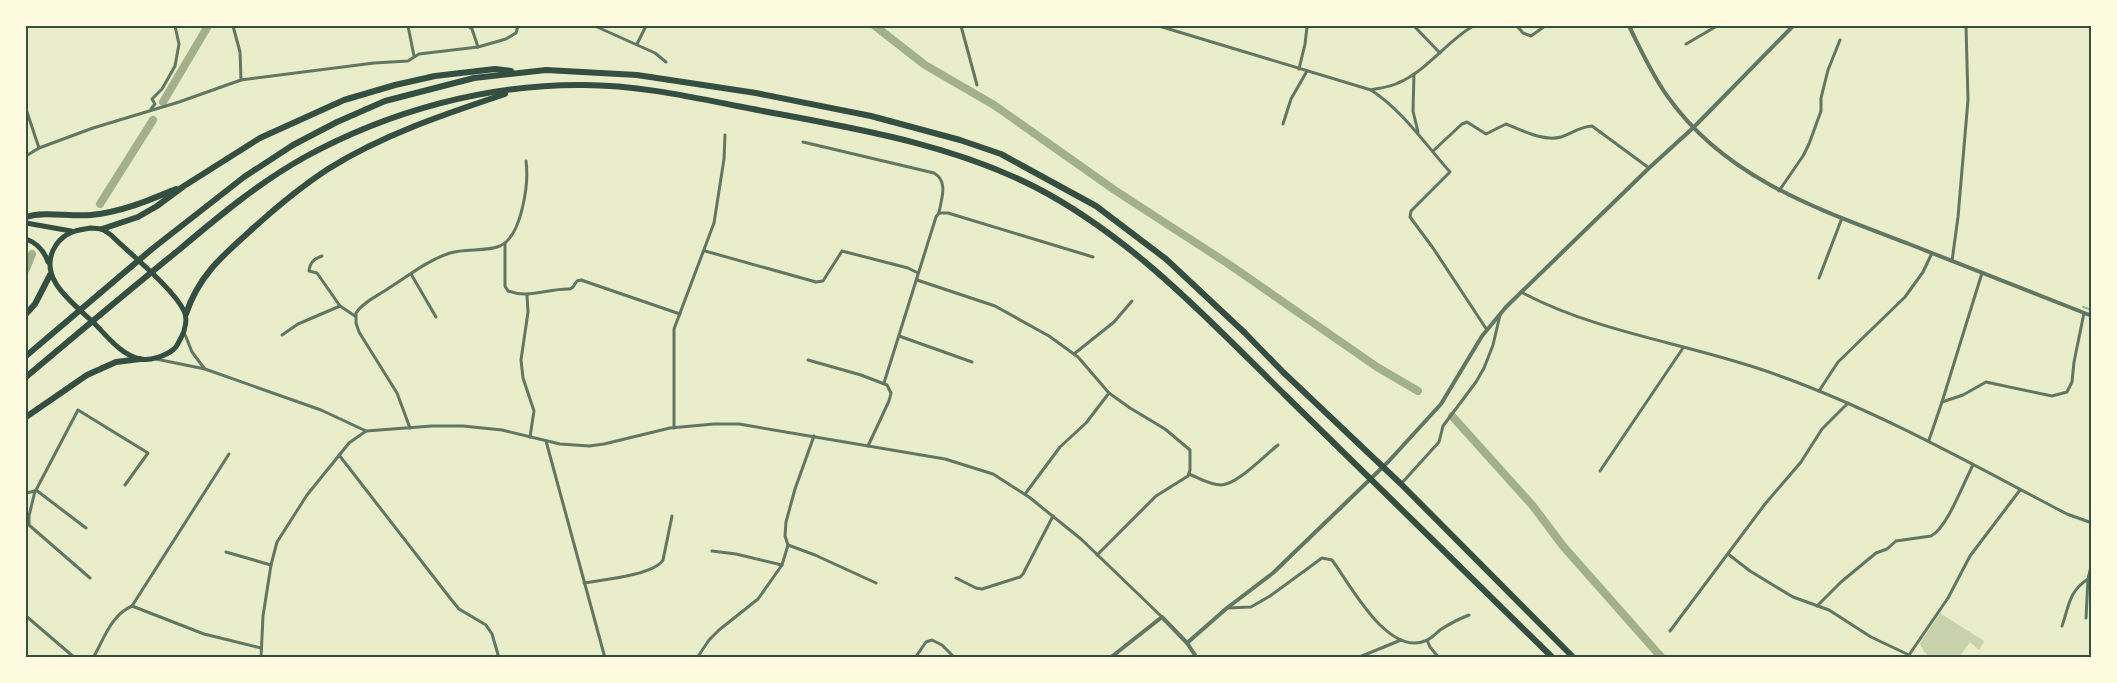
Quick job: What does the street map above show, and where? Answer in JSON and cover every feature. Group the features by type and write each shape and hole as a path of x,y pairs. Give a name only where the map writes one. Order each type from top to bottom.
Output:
{"highway":[{"path":"102,230 138,217 158,206 184,186 260,138 344,100 435,76 495,69 517,72"},
{"path":"26,356 152,249 244,177 293,145 337,122 386,101 474,78 546,70 637,75 756,93 917,127 1001,154 1096,206 1166,259 1245,333 1282,372 1401,483 1574,657"},
{"path":"26,377 104,310 254,191 301,159 343,138 428,106 474,96 555,85 589,85 702,99 894,137 958,155 996,169 1075,210 1118,239 1188,301 1553,657"},
{"path":"186,314 192,295 203,277 222,257 289,197 329,169 375,144 448,113 520,89"},
{"path":"26,217 36,214 64,216 118,211 142,204 184,186"},
{"path":"26,314 35,304 50,275"},
{"path":"26,417 87,375 116,362 140,360"}],"main road":[{"path":"26,223 71,231 91,228 102,230 111,236 176,298 186,314 184,332 174,349 154,359 140,360 124,353 59,289 50,275 45,253 34,242 26,239"},
{"path":"49,264 51,253 59,241 71,231"}],"street":[{"path":"150,111 155,104 153,96 162,89 176,66 179,49 176,26"},
{"path":"233,26 240,52 241,80"},
{"path":"26,156 39,148 93,128 241,80 374,63 408,61 413,54 408,26"},
{"path":"468,26 472,29 478,47"},
{"path":"413,54 478,47 506,39 516,33 518,26"},
{"path":"595,26 655,52 666,62"},
{"path":"637,44 646,26"},
{"path":"961,26 977,85"},
{"path":"1160,26 1371,90 1384,98 1419,134 1450,172 1411,212 1410,217 1487,330"},
{"path":"1413,26 1440,53"},
{"path":"1371,90 1398,83 1414,73 1473,26"},
{"path":"1517,26 1523,33 1531,36 1545,26"},
{"path":"1629,26 1662,89 1694,127 1749,174 1779,191 1842,218 2091,316"},
{"path":"1686,45 1717,26"},
{"path":"1187,642 1273,573 1388,462 1441,404 1500,313 1694,127 1793,26"},
{"path":"1952,261 1968,100 1966,26"},
{"path":"1299,69 1305,44 1306,27"},
{"path":"1779,191 1809,144 1821,111 1821,98 1828,70 1840,40"},
{"path":"1283,124 1297,85 1307,71"},
{"path":"1414,73 1413,111 1419,134"},
{"path":"26,109 39,148"},
{"path":"1433,151 1467,122 1485,134 1506,124 1554,139 1576,128 1592,126 1649,168"},
{"path":"674,428 673,335 701,256 705,251 717,207 726,135"},
{"path":"803,142 934,173 943,182 939,213 884,383"},
{"path":"355,316 361,307 411,274 451,253 495,247 505,243 515,233 528,172 526,161"},
{"path":"939,213 948,213 1093,258"},
{"path":"1819,278 1842,218"},
{"path":"505,243 506,289 513,293 527,295 544,290 572,288 577,281 581,280 680,314"},
{"path":"705,251 816,282 823,281 842,251 913,269 919,273"},
{"path":"1819,391 1838,362 1905,297 1923,272 1932,253"},
{"path":"322,256 314,258 309,265 309,271 315,271 340,306 355,316 359,332 397,393 410,428"},
{"path":"1929,441 1982,273"},
{"path":"411,274 436,317"},
{"path":"917,280 995,306 1049,336 1074,354 1109,393 1165,429 1189,448 1191,456 1189,474 1156,496 1097,555"},
{"path":"1521,292 1559,310 1596,323 1763,370 1819,391 1929,441 2067,514 2091,523"},
{"path":"527,295 528,312 521,360 523,378 534,411 530,437"},
{"path":"1074,354 1114,322 1132,301"},
{"path":"282,335 298,324 340,306"},
{"path":"1401,483 1439,442 1447,420 1472,389 1493,345 1500,313"},
{"path":"1942,402 1963,395 1986,382 2052,396 2067,392 2072,382 2084,313"},
{"path":"184,332 192,352 205,369"},
{"path":"899,336 972,362"},
{"path":"1600,471 1683,348"},
{"path":"154,359 205,369 321,410 366,431 470,426 577,446 596,446 674,428 739,424 814,435 964,464 993,474 1025,494 1053,516 1162,617 1187,642 1197,657"},
{"path":"808,360 884,383 890,389 890,401 868,446"},
{"path":"1025,494 1060,447 1086,423 1109,393"},
{"path":"1670,632 1727,554 1801,462 1822,429 1848,403"},
{"path":"90,578 29,525 29,516 36,491 78,410 147,453 125,485"},
{"path":"261,657 271,565 278,542 307,495 349,443 366,431"},
{"path":"697,657 718,630 758,600 782,565 788,545 785,536 786,522 814,435"},
{"path":"546,441 604,657"},
{"path":"1189,474 1214,484 1225,485 1238,478 1278,444"},
{"path":"93,657 116,616 132,606 229,454"},
{"path":"339,455 459,609 486,625 492,634 499,657"},
{"path":"1817,606 1841,582 1876,553 1887,549 1896,541 1936,534 1973,465"},
{"path":"1909,655 1948,598 1984,534 2020,490"},
{"path":"26,493 36,491 86,528"},
{"path":"584,583 625,576 659,566 663,560 672,516"},
{"path":"956,578 982,589 1020,577 1053,516"},
{"path":"788,545 876,583"},
{"path":"712,551 782,565"},
{"path":"226,552 271,565"},
{"path":"1727,554 1793,597 1833,613 1881,642 1913,657"},
{"path":"1227,608 1251,607 1270,596 1318,560 1327,558 1332,560 1377,622 1401,640 1422,642 1469,615"},
{"path":"2086,618 2091,562"},
{"path":"2062,626 2073,592 2079,584 2088,579"},
{"path":"132,606 204,634 261,648"},
{"path":"26,616 75,657"},
{"path":"1110,657 1162,617"},
{"path":"915,657 926,642 932,640 942,645 955,657"},
{"path":"1358,657 1401,640"},
{"path":"1427,640 1439,657"}],"green space":[{"path":"1940,613 1984,641 1979,650 1970,642 1959,657 1930,657 1920,643"}],"waterway":[{"path":"163,102 208,26"},
{"path":"875,26 925,65 994,105 1116,191 1227,263 1377,367 1418,391"},
{"path":"100,204 153,120"},
{"path":"26,269 32,254"},
{"path":"2083,307 2092,310"},
{"path":"1452,416 1533,506 1563,546 1662,658"}]}
